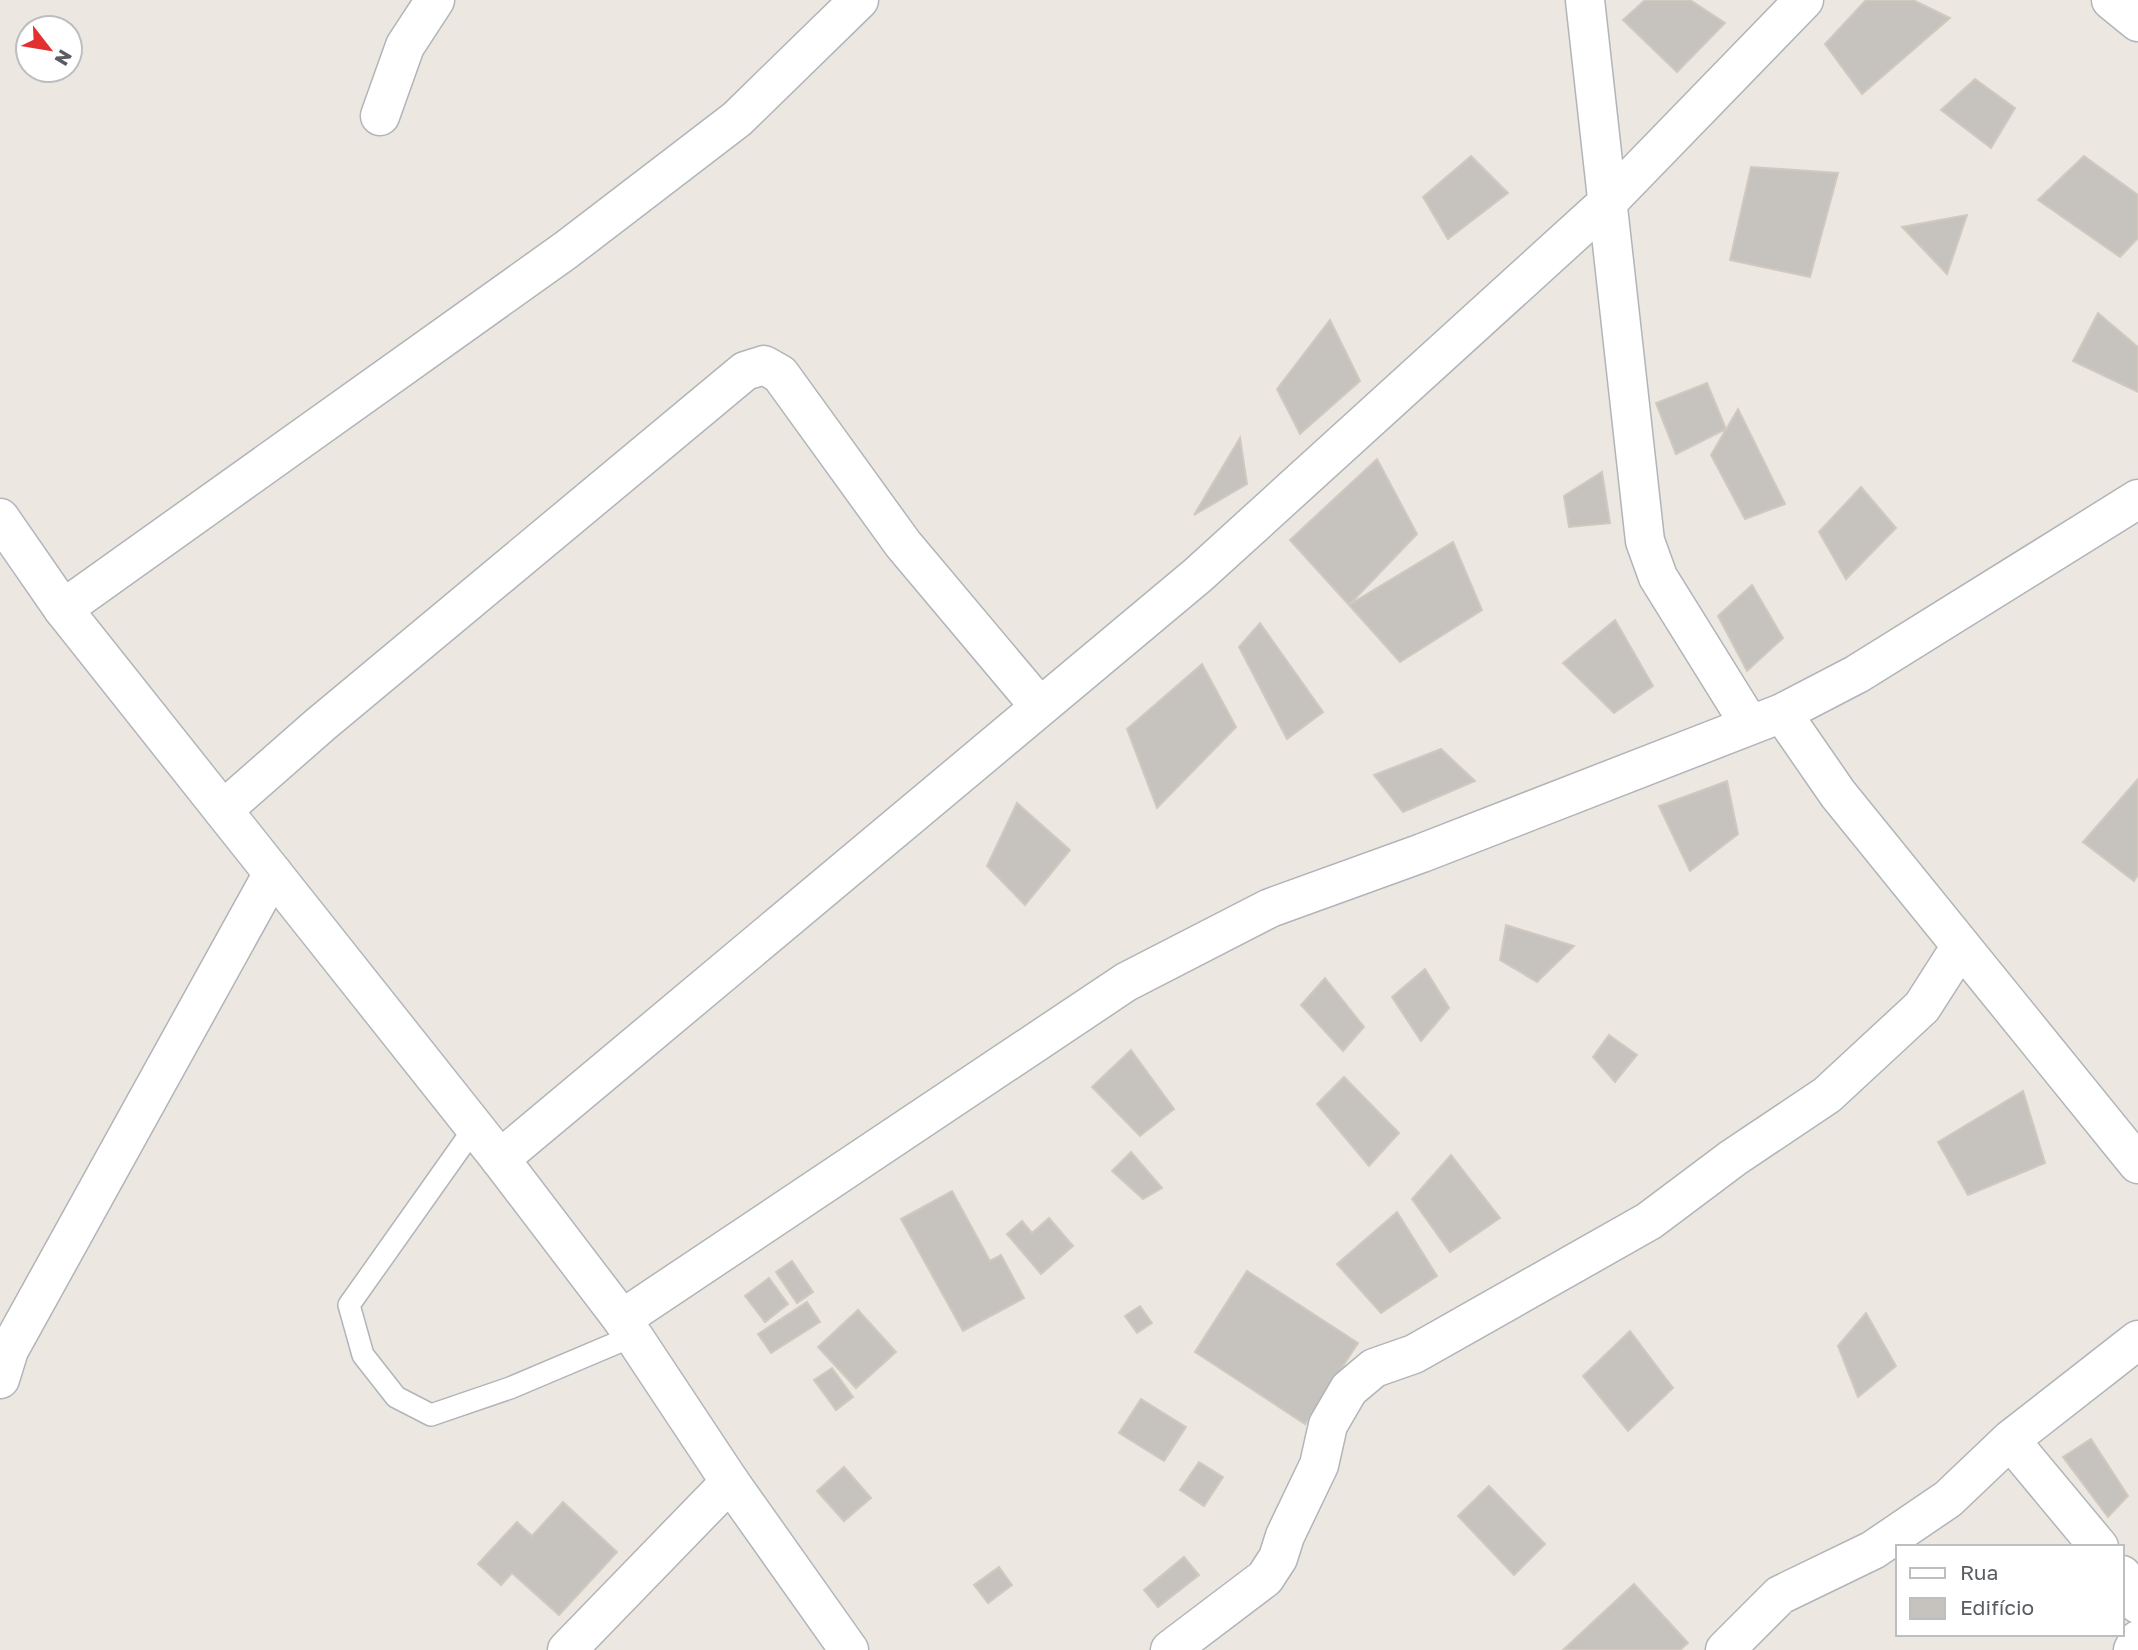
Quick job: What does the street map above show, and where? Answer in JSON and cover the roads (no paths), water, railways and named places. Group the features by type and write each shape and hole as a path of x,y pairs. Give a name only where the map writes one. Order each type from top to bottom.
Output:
{"street":[{"path":"380,116 405,46 435,0"},
{"path":"63,609 566,250 737,119 859,0"},
{"path":"1585,0 1646,541 1658,577 1766,719 1838,794 2138,1164"},
{"path":"500,1159 1198,575 1606,203 1804,0"},
{"path":"2110,0 2138,22"},
{"path":"223,810 321,724 745,371 764,365 780,374 903,544 1040,707"},
{"path":"628,1327 1126,982 1270,908 1422,853 1766,719 1857,674 2138,499"},
{"path":"0,518 63,609 475,1127 628,1327 730,1482 849,1650"},
{"path":"0,1379 9,1350 273,873"},
{"path":"1170,1650 1265,1578 1278,1558 1285,1536 1319,1465 1328,1425 1349,1389 1374,1368 1414,1354 1649,1221 1733,1158 1827,1095 1922,1007 1961,946"},
{"path":"1725,1650 1780,1595 1872,1550 1948,1499 2010,1440 2138,1340"},
{"path":"2010,1440 2097,1545"},
{"path":"567,1650 730,1482"},
{"path":"2124,1579 2138,1604"},
{"path":"2133,1650 2138,1640"}],"lane":[{"path":"475,1127 349,1305 363,1355 396,1397 431,1415 510,1388 628,1327"}]}
